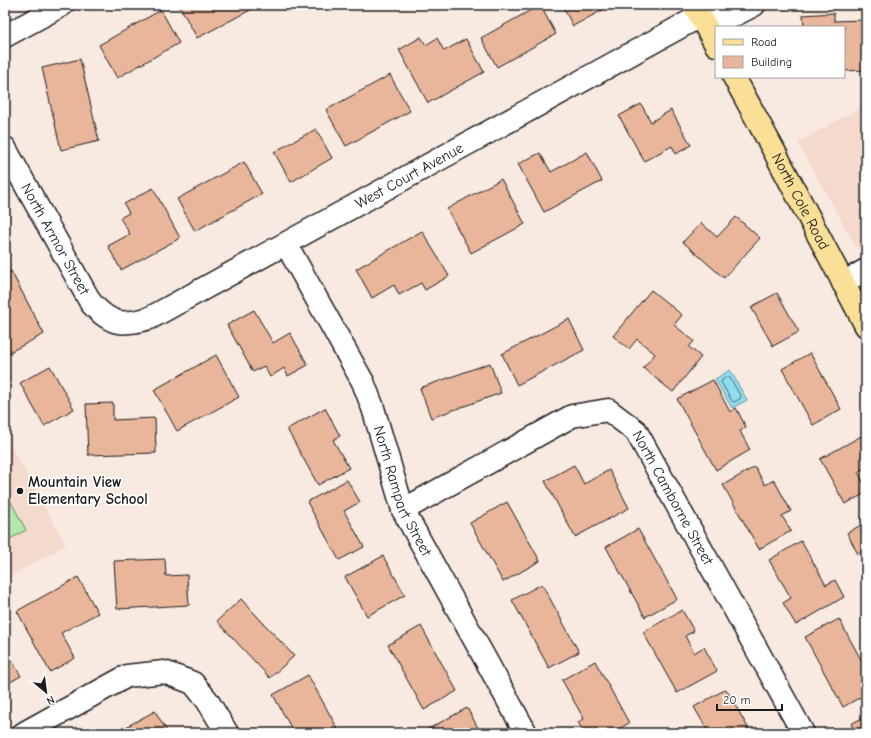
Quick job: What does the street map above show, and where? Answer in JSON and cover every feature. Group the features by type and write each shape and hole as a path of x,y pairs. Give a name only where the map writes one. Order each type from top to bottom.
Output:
{"main road":[{"path":"700,9 715,43"},
{"name":"North Cole Road","path":"735,78 866,326"}],"street":[{"path":"5,36 62,5"},
{"path":"700,9 728,19 754,5"},
{"name":"West Court Avenue","path":"115,322 132,323 150,318 286,244 700,9"},
{"name":"North Armor Street","path":"5,148 91,303 100,314 115,322"},
{"name":"North Rampart Street","path":"286,244 363,382 373,408 402,510 526,733"},
{"path":"843,284 866,270"},
{"name":"North Camborne Street","path":"402,510 572,416 608,410 636,431 803,733"},
{"path":"24,733 127,676 164,672 193,683 207,700 227,733"}],"shaded area":[{"path":"866,105 866,244 857,249 798,142"},
{"name":"Mountain View Elementary School","path":"5,436 66,545 5,579"}],"green space":[{"path":"5,491 26,530 5,542"}],"water":[{"path":"730,370 747,400 732,408 715,379"}],"building":[{"path":"179,5 255,5 256,7 197,38"},
{"path":"540,5 556,34 497,67 481,38"},
{"path":"562,5 612,5 573,26"},
{"path":"852,5 866,5 866,9 852,8"},
{"path":"161,10 179,43 117,78 99,45"},
{"path":"834,13 834,21 866,20 866,70 845,71 845,26 804,26 803,15"},
{"path":"421,37 426,45 437,38 444,51 466,39 484,72 428,103 399,50"},
{"path":"80,59 99,141 61,150 42,68"},
{"path":"390,75 410,111 346,146 326,110"},
{"path":"641,104 651,122 671,110 691,145 676,154 672,146 644,161 619,116"},
{"path":"316,129 332,158 291,182 274,152"},
{"path":"587,152 602,181 544,212 518,164 540,153 551,172"},
{"path":"244,162 262,194 195,231 177,199"},
{"path":"501,179 525,224 471,253 447,209"},
{"path":"153,188 180,238 121,270 108,246 130,234 120,218 129,213 124,204"},
{"path":"736,217 760,238 724,278 683,242 701,223 717,237"},
{"path":"422,231 449,276 425,290 421,283 399,295 394,285 372,298 356,269"},
{"path":"11,271 44,334 8,353 5,347 5,274"},
{"path":"651,290 682,315 674,325 694,341 689,347 701,357 673,392 643,368 655,354 637,339 629,349 613,336"},
{"path":"777,293 799,332 773,346 751,307"},
{"path":"254,310 273,343 290,333 308,365 288,376 284,368 270,377 264,366 253,372 227,325"},
{"path":"569,319 584,350 517,385 502,354"},
{"path":"810,353 841,409 813,425 782,369"},
{"path":"216,355 239,397 177,431 154,390"},
{"path":"490,363 501,393 431,418 420,388"},
{"path":"50,366 74,409 44,426 20,383"},
{"path":"713,380 730,412 736,408 746,427 740,431 750,450 716,470 677,399"},
{"path":"113,403 113,420 155,418 156,453 88,455 86,404"},
{"path":"325,408 340,436 333,440 349,468 318,485 287,429"},
{"path":"865,434 866,467 858,472 866,487 866,493 845,504 820,459"},
{"path":"574,465 584,484 609,470 629,508 575,537 545,481"},
{"path":"755,467 765,485 774,480 791,511 782,516 791,531 759,549 723,485"},
{"path":"347,480 360,502 344,511 364,547 339,560 307,502"},
{"path":"507,502 540,561 503,582 470,523"},
{"path":"866,522 866,551 865,550 858,554 847,533"},
{"path":"638,529 677,599 645,617 606,547"},
{"path":"801,541 826,585 835,580 844,597 796,625 783,603 791,598 769,560"},
{"path":"383,556 405,595 367,616 345,577"},
{"path":"165,559 166,576 187,575 189,605 117,609 114,561"},
{"path":"78,577 98,613 61,633 75,658 50,672 17,611"},
{"path":"542,584 579,652 549,668 512,600"},
{"path":"241,599 294,656 270,678 217,621"},
{"path":"682,610 694,631 685,636 694,653 704,647 717,671 677,693 643,632"},
{"path":"839,619 866,669 866,694 843,707 805,637"},
{"path":"421,626 457,691 424,710 388,645"},
{"path":"5,649 21,676 5,685"},
{"path":"595,661 629,723 612,733 584,733 578,722 584,719 562,680"},
{"path":"308,675 340,733 294,733 273,695"},
{"path":"726,689 751,733 709,733 694,707"},
{"path":"467,708 481,733 421,733"},
{"path":"155,711 168,733 129,733 126,727"},
{"path":"866,716 866,733 856,733 851,724"}],"place":[{"name":"Mountain View Elementary School","path":"20,491"}]}
